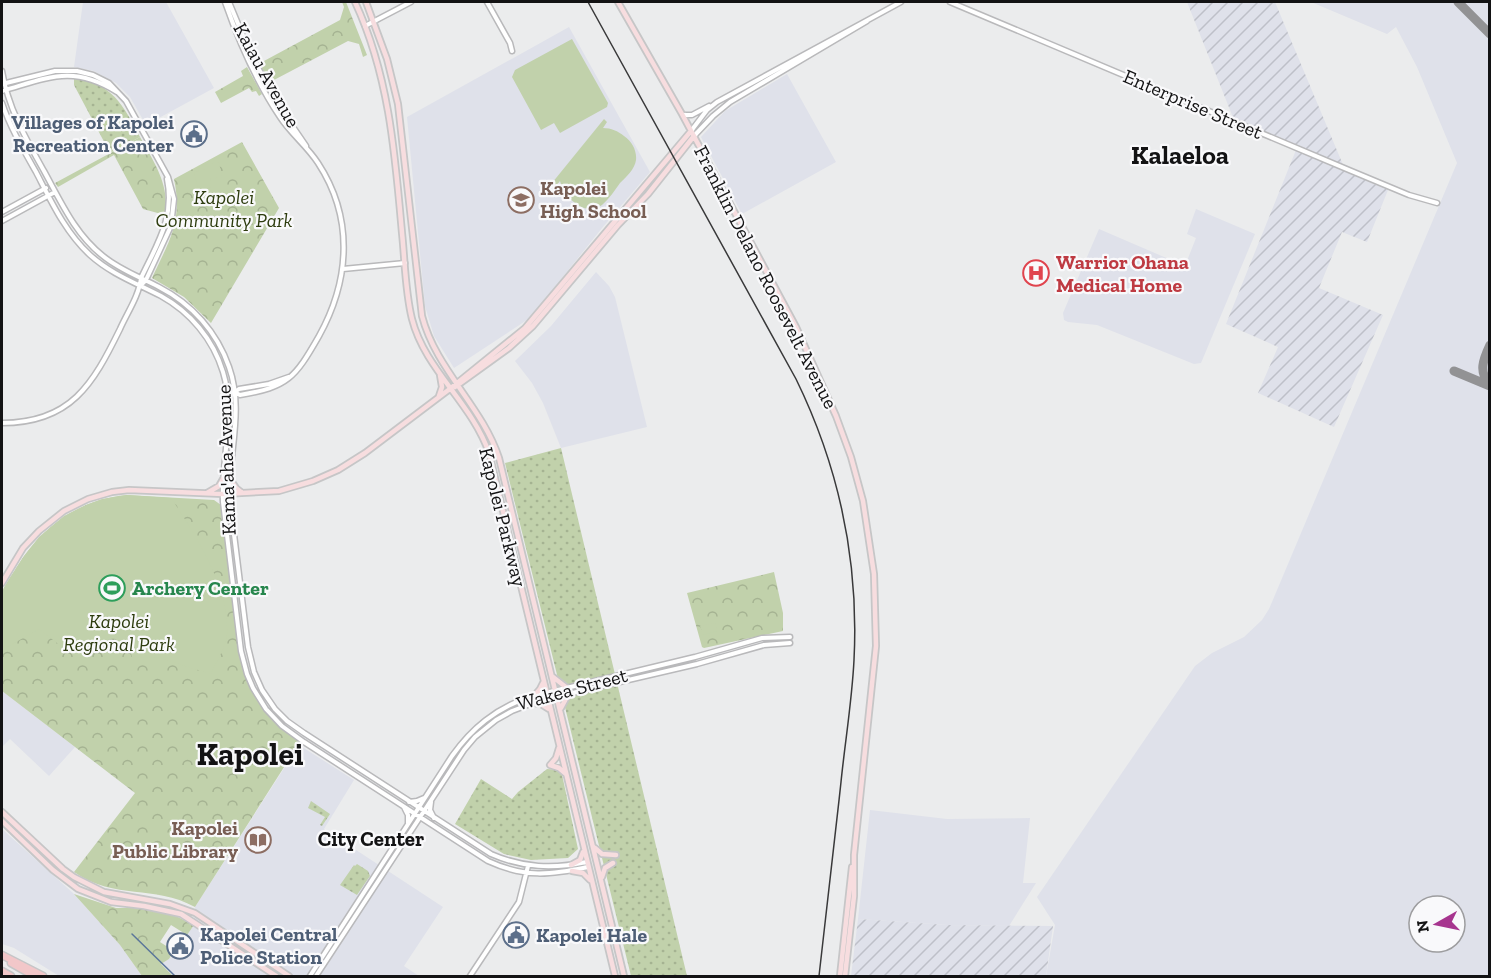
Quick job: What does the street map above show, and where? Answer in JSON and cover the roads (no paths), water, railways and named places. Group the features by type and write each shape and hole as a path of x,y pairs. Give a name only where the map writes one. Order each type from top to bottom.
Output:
{"highway":[{"path":"2,956 34,976"},
{"path":"2,956 43,976"},
{"path":"2,971 11,976"}],"main road":[{"name":"Kapolei Parkway","path":"355,2 381,76 391,121 409,303 414,326 424,349 476,423 489,453 615,976"},
{"name":"Kapolei Parkway","path":"366,2 391,74 400,119 423,323 447,371 484,423 499,458 624,976"},
{"name":"Franklin Delano Roosevelt Avenue","path":"618,2 693,134 817,371 845,439 863,501 874,574 877,638 840,976"},
{"path":"2,584 33,537 53,519 95,497 119,491 206,494 269,493 293,488 338,470 365,453 451,388 509,348 532,326 610,233 648,194 686,147 693,134"},
{"path":"457,384 512,340 534,319 693,134"},
{"path":"686,147 694,144 699,146"},
{"path":"405,263 415,262"},
{"path":"447,371 458,376 474,369"},
{"path":"438,398 442,387 439,372"},
{"path":"206,494 219,486 223,479"},
{"path":"230,479 244,494"},
{"path":"552,677 568,691 561,711"},
{"path":"534,696 543,680"},
{"path":"533,703 544,705 551,711"},
{"path":"560,747 556,758 550,765 566,774"},
{"path":"563,762 572,759"},
{"path":"2,812 69,874 104,892 170,904 195,913 289,976"},
{"path":"2,821 59,876 78,889 96,898 124,905 144,906 181,914 276,976"},
{"path":"593,845 602,854 616,855"},
{"path":"584,850 580,860 572,868 583,873 592,882"},
{"name":"Franklin Delano Roosevelt Avenue","path":"845,976 854,896 854,855"},
{"path":"601,879 605,868 613,862"},
{"path":"588,865 597,863"}],"street":[{"name":"Kaiau Avenue","path":"227,2 251,55 280,108 327,178 337,205 344,241 343,270 338,292 329,317 304,361 290,376 269,384 228,393"},
{"path":"365,26 411,2"},
{"path":"487,2 510,43 512,51"},
{"path":"682,114 692,115 901,2"},
{"name":"Enterprise Street","path":"950,2 1349,170 1410,195 1437,203"},
{"path":"693,134 730,102 818,52 869,18"},
{"path":"3,84 48,73 72,70 88,73 103,80 114,86 122,96 166,175 173,193 173,221 168,236 146,280 140,286"},
{"name":"Kama'aha Avenue","path":"2,71 3,90 19,126 73,223 88,243 114,264 181,300 206,324 223,352 235,392 236,417 229,494 248,647 259,685 275,709 287,721 491,854 528,866 572,868"},
{"path":"3,90 57,76 74,75 96,80 122,96"},
{"path":"693,134 707,110 720,100"},
{"name":"Kama'aha Avenue","path":"2,103 12,129 48,195 66,227 82,248 110,270 177,306 200,329 220,363 228,393 229,417 223,494 241,651 256,695 271,715 288,730 482,858 502,867 545,875 588,865"},
{"path":"2,423 25,421 47,415 66,405 83,391 101,367 140,286 141,278 168,216 170,198 166,175"},
{"path":"2,212 51,185"},
{"path":"2,221 55,192"},
{"path":"343,270 405,263"},
{"name":"Wakea Street","path":"568,691 615,676 762,638 790,637"},
{"name":"Wakea Street","path":"316,976 475,737 504,715 556,693 617,683 767,644 790,643"},
{"name":"Wakea Street","path":"309,976 459,746 477,726 504,708 534,696 547,696"},
{"path":"409,802 425,797"},
{"path":"431,800 430,810 435,818"},
{"path":"404,806 408,815 408,823"},
{"path":"414,827 430,823"},
{"path":"470,976 519,902 528,866"}],"waterway":[{"path":"132,934 175,976"}],"railway":[{"path":"588,2 796,379 811,412 835,481 849,551 853,587 854,660 819,976"}],"place":[{"name":"Villages of Kapolei Recreation Center","path":"194,134"},
{"name":"Kapolei High School","path":"521,200"},
{"name":"Warrior Ohana Medical Home","path":"1036,273"},
{"name":"Archery Center","path":"112,588"},
{"name":"Kapolei Public Library","path":"258,840"},
{"name":"Kapolei Hale","path":"516,935"},
{"name":"Kapolei Central Police Station","path":"180,946"}],"district":[{"name":"Kalaeloa","path":"1180,155"},
{"name":"Kapolei","path":"250,754"},
{"name":"City Center","path":"371,838"}],"park label":[{"name":"Kapolei Community Park","path":"224,208"},
{"name":"Kapolei Regional Park","path":"119,632"}]}
